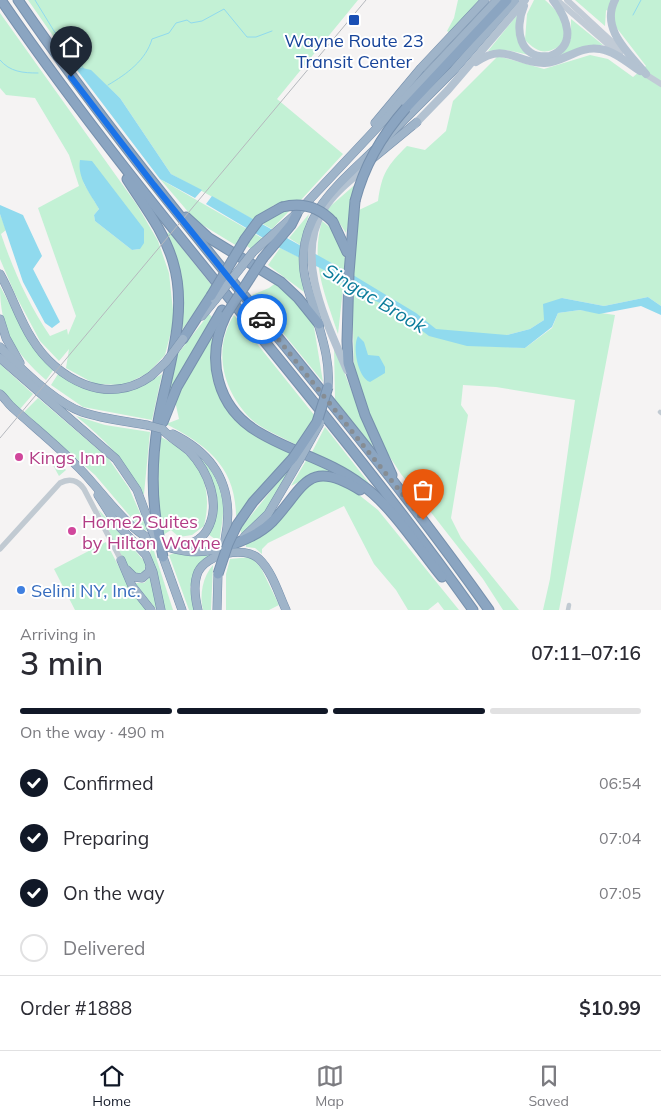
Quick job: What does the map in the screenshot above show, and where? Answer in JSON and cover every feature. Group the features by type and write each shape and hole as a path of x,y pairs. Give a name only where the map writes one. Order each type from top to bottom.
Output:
{"highway":[{"path":"1,0 91,125 162,234 175,269 179,293 178,318 156,442 152,486 154,530"},
{"path":"18,0 85,95 161,194 401,493 489,610"},
{"path":"345,162 417,73 485,0"},
{"path":"156,442 172,396 240,284 263,258 282,230 297,213 496,0"},
{"path":"401,493 374,436 355,389 347,351 348,273 355,201 364,173 376,148 406,108 507,0"},
{"path":"0,394 10,406 71,460 125,522 143,536 164,547 184,551 203,551 249,533 263,520 317,422 328,387 328,361 307,285 303,261 308,248 312,219 333,190 438,86 515,0"},
{"path":"333,190 417,122"},
{"path":"91,125 389,498 471,608"},
{"path":"161,194 208,238 281,282 298,298 319,324"},
{"path":"213,298 247,235 259,220 282,207 297,205 311,207 333,222 342,239 349,262"},
{"path":"0,273 31,338 45,357 68,376 90,387 118,390 132,387 151,376 166,362 213,298 253,252 264,241 282,230"},
{"path":"224,312 216,341 215,364 220,387 236,413 259,433 329,464 362,485 400,525 461,600 471,608"},
{"path":"0,320 6,338 23,369"},
{"path":"0,347 60,400 81,411 147,425 166,433 197,449 218,472 228,503 225,543 218,574 217,610"},
{"path":"0,358 116,459 136,490 154,530 182,610"},
{"path":"143,536 172,545 188,544 203,534 212,515 211,490 201,468 188,451 166,433"},
{"path":"218,574 237,526 253,502 296,459"},
{"path":"225,543 245,540 263,530 299,487 317,476 334,477 353,485 400,525"},
{"path":"95,486 111,517 141,549 150,562 161,610"},
{"path":"198,610 195,584 200,569 216,558 244,552 256,556 263,563 286,610"},
{"path":"121,560 131,575 139,578 149,572 150,562"},
{"path":"121,560 132,586 152,610"}],"main road":[{"path":"526,0 518,23 520,39 528,51 543,57 558,51 568,38 567,23 555,0"},
{"path":"458,79 526,0"},
{"path":"555,0 643,72"},
{"path":"567,0 643,72"},
{"path":"615,0 609,14 613,30 643,72"},
{"path":"355,389 319,298 308,248 317,222 332,198 417,122 477,61 495,53 509,53 542,63 595,48 609,52 661,84"},
{"path":"0,404 10,406"}],"street":[{"path":"0,549 60,483 70,480 78,482 84,489 121,560"}],"green space":[{"path":"28,0 358,0 277,99 343,154 300,201 274,205 254,220 171,174 120,98 91,71 74,66"},
{"path":"458,0 479,0 450,33 447,31 454,18"},
{"path":"534,0 545,0 556,10 564,24 563,44 552,50 539,50 525,40 527,14"},
{"path":"575,0 613,0 608,11 606,10 605,26"},
{"path":"617,0 661,0 661,306 648,297 604,306 562,298 544,320 530,329 469,345 525,348 552,328 558,313 580,310 615,315 559,610 543,610 550,579 575,400 496,387 463,385 461,405 468,415 451,518 461,538 519,610 503,610 483,579 401,474 378,439 354,368 352,290 359,210 378,201 381,183 386,170 407,146 425,150 446,131 453,101 498,56 544,69 590,55 608,59 633,77 646,66 616,27 613,19"},
{"path":"0,13 137,205 158,241 169,273 174,320 165,355 148,373 124,385 95,384 66,368 69,349 59,361 40,341 15,294 0,259 0,214 6,230 1,234 6,248 16,274 35,311 50,336 67,329 68,335 76,316 38,208 79,186 69,155 35,98 6,95 0,88","holes":["83,182 140,249 132,250 95,221 94,215 99,209"]},
{"path":"518,14 529,55 507,50 488,51"},
{"path":"571,19 603,45 589,45 558,56 571,39"},
{"path":"160,179 247,229 237,246 196,221"},
{"path":"358,182 346,233 337,219 326,210"},
{"path":"292,208 272,229 263,224 274,214"},
{"path":"309,214 300,245 289,238"},
{"path":"322,221 338,234 346,262 338,334 324,292 318,265 319,236"},
{"path":"169,232 213,287 181,331 183,320 182,308 166,235"},
{"path":"253,233 262,238 251,249 247,246"},
{"path":"280,248 301,258 304,292 268,265"},
{"path":"277,282 313,321 323,382 252,295 269,288"},
{"path":"0,286 26,335 54,369 46,380 25,360 11,339 3,315"},
{"path":"209,314 212,317 180,376 164,413 173,360"},
{"path":"234,315 315,416 298,446 255,423 233,396 224,370 222,356 227,328"},
{"path":"212,334 213,382 228,407 260,439 292,453 236,517 235,500 225,471 206,449 166,424 179,419 175,401"},
{"path":"334,346 374,449 335,400"},
{"path":"0,364 33,394 20,409 0,390"},
{"path":"58,374 86,388 110,393 134,388 162,374 152,420 83,407 51,385"},
{"path":"38,398 108,458 129,488 147,529 146,531 135,522 95,475 24,412"},
{"path":"76,416 105,425 150,432 144,494 142,494 129,471 114,451"},
{"path":"325,427 372,487 337,464 312,452"},
{"path":"161,437 185,453 194,463 205,485 207,511 204,526 192,535 179,537 171,530 163,535 158,486"},
{"path":"53,454 66,470 59,476 49,458"},
{"path":"196,454 214,474 222,494 223,515 219,542 208,534 216,511"},
{"path":"307,459 346,476 330,473 317,474 291,486"},
{"path":"291,466 265,513 242,535 240,529"},
{"path":"325,479 344,483 378,510 459,610 444,610 438,602 428,610 408,610 396,590 374,564 344,506 268,543 262,549 262,554 255,548 246,547 246,543 269,528 302,489"},
{"path":"98,509 146,563 144,572 138,576 127,567"},
{"path":"106,542 131,590 147,610 75,610 54,569"},
{"path":"153,548 173,610 165,610 150,552"},
{"path":"175,553 214,554 209,558 190,587 196,610 189,610 169,555"},
{"path":"251,557 261,568 279,605 269,610 226,610 226,574 230,559"},
{"path":"213,565 211,610 203,610 201,598 203,586"},
{"path":"150,577 157,610 134,583 144,583"}],"water":[{"path":"74,66 91,70 120,98 171,174 202,190 195,198 160,179"},
{"path":"80,160 92,161 144,229 144,243 140,249 132,250 95,221 94,215 99,209 82,179"},
{"path":"212,196 353,275 416,313 436,329 507,335 530,329 544,320 543,304 562,298 604,306 648,297 661,306 661,315 641,306 599,314 580,310 558,313 552,327 525,348 467,346 429,336 393,309 352,290 326,271 280,248 206,204"},
{"path":"0,205 23,215 42,256 33,269 60,322 52,328 45,323 23,282 0,214"},
{"path":"358,336 364,342 368,355 379,356 385,367 385,373 370,382 362,375 357,362 356,341"}],"waterway":[{"path":"35,0 54,31 84,69"},
{"path":"633,15 641,0"},
{"path":"108,85 135,66 145,54 152,39 169,33 176,23 187,20 191,23 202,21 224,9 247,37 256,37 272,31"},
{"name":"Singac Brook","path":"0,60 8,67 17,71 38,73"}],"railway":[{"path":"0,438 366,0"}],"way so far":[{"path":"262,319 423,520"}],"place":[{"name":"Wayne Route 23 Transit Center","path":"354,20"},
{"name":"Kings Inn","path":"19,457"},
{"name":"Home2 Suites by Hilton Wayne","path":"72,531"},
{"name":"Selini NY, Inc.","path":"21,590"}],"route":[{"path":"71,77 154,185 262,319"}]}
